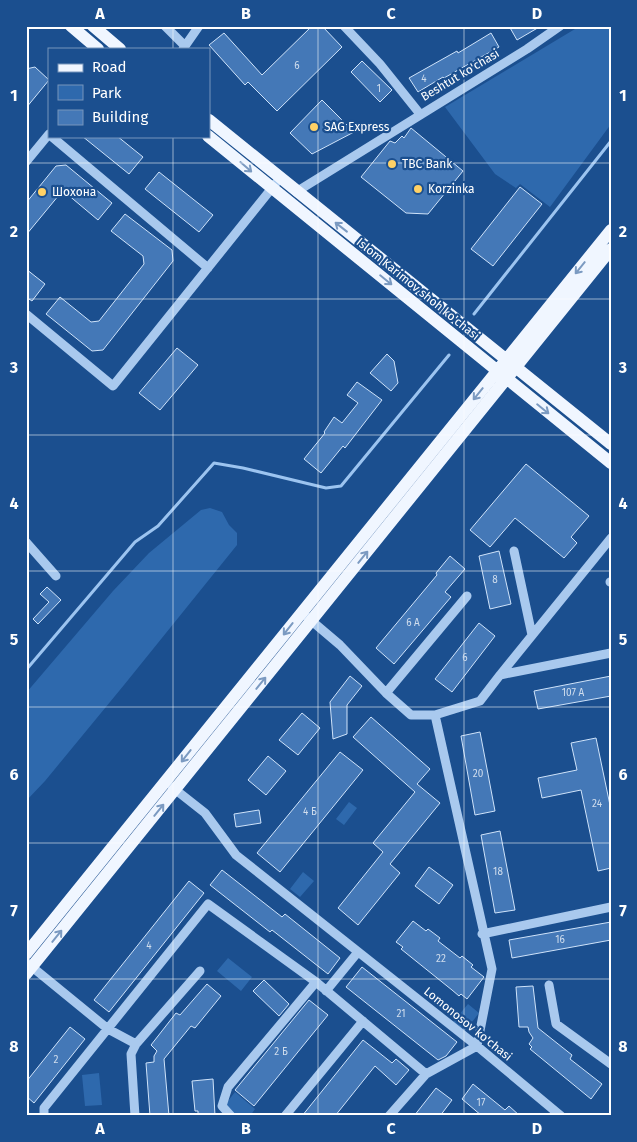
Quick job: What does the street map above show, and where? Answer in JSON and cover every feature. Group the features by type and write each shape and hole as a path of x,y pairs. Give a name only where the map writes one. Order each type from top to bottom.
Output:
{"main road":[{"path":"71,26 97,48"},
{"path":"93,26 119,48"},
{"name":"Islom Karimov shoh ko'chasi","path":"210,121 611,444"},
{"name":"Islom Karimov shoh ko'chasi","path":"210,138 611,464"},
{"path":"28,968 170,786 301,612 510,363 611,230"},
{"path":"510,363 611,249"},
{"path":"26,954 312,621 501,374"}],"street":[{"path":"166,26 184,48 199,26"},
{"name":"Beshtut ko'chasi","path":"344,26 380,64 420,114 527,49 560,26"},
{"path":"296,192 420,114"},
{"path":"26,162 48,136"},
{"path":"53,138 208,268"},
{"path":"26,314 113,386 280,178"},
{"path":"301,612 340,645 386,694 410,714 434,715 480,701 611,538"},
{"path":"26,542 56,576"},
{"path":"514,550 532,635"},
{"path":"386,694 467,596"},
{"path":"500,675 611,653"},
{"path":"389,1116 426,1074 477,1046 492,969 482,934 434,715"},
{"name":"Lomonosov ko'chasi","path":"170,786 205,813 236,856 477,1046 561,1116"},
{"path":"44,1116 44,1108 208,904 316,982 426,1074"},
{"path":"482,934 611,908"},
{"path":"326,991 358,952"},
{"path":"28,968 108,1028 136,1044"},
{"path":"135,1116 131,1054 136,1044 200,972"},
{"path":"231,1116 222,1106 228,1087 316,982"},
{"path":"549,985 556,1024 611,1064"},
{"path":"285,1116 363,1021"}],"green space":[{"path":"580,26 611,26 611,124 550,207 520,184 516,188 495,174 445,107"},
{"path":"210,508 222,512 229,525 237,533 237,545 45,781 26,801 26,693 113,591 149,553 201,510"},
{"path":"349,802 357,808 344,825 336,819"},
{"path":"303,872 314,881 300,897 290,889"},
{"path":"228,958 252,977 241,991 217,971"},
{"path":"468,1004 479,1013 465,1031 453,1022"},
{"path":"99,1073 102,1105 85,1106 82,1075"},
{"path":"235,1092 255,1109 250,1116 236,1116 224,1106"}],"building":[{"path":"312,26 322,26 342,47 277,111 248,82 245,85 209,45 224,33 262,75"},
{"path":"509,26 541,26 517,40"},
{"path":"491,33 499,47 418,92 409,78 457,51 458,53"},
{"path":"362,61 392,90 380,102 351,72"},
{"path":"35,67 48,81 26,108 26,69"},
{"path":"322,100 354,132 312,154 290,133"},
{"path":"411,128 463,171 428,214 406,213 361,177 390,141 395,143 402,136 404,138"},
{"path":"84,138 119,138 143,157 129,174"},
{"path":"66,165 112,203 98,220 67,194 59,195 26,235 26,203 56,166"},
{"path":"159,172 213,215 199,232 145,189"},
{"path":"520,187 542,204 493,266 471,249"},
{"path":"125,214 172,250 173,261 103,350 92,351 46,314 60,297 91,322 99,321 144,264 143,256 111,231"},
{"path":"26,269 45,284 32,301 26,297"},
{"path":"177,348 198,365 160,410 139,393"},
{"path":"387,354 394,361 398,383 391,391 370,373"},
{"path":"357,382 382,400 345,448 343,446 321,473 304,459 325,433 334,417 342,423 358,403 347,395"},
{"path":"526,464 589,516 571,537 577,543 564,558 515,518 490,547 470,530"},
{"path":"499,551 511,604 490,609 479,556"},
{"path":"450,556 465,569 445,592 451,597 394,664 376,648 437,575 436,573"},
{"path":"47,587 61,600 38,624 33,619 49,602 40,594"},
{"path":"479,623 495,636 452,692 435,679"},
{"path":"350,676 362,686 347,705 347,734 333,739 330,702"},
{"path":"611,676 611,696 538,709 534,691"},
{"path":"302,713 320,728 298,755 279,740"},
{"path":"371,717 430,769 417,784 440,803 390,864 400,873 358,925 338,908 383,852 373,843 415,792 353,737"},
{"path":"480,732 495,811 475,815 461,736"},
{"path":"596,738 611,810 611,868 598,871 581,790 542,798 538,778 577,770 571,743"},
{"path":"340,752 363,770 280,872 257,853"},
{"path":"268,756 286,771 266,795 248,780"},
{"path":"259,810 261,823 236,827 234,814"},
{"path":"500,831 515,910 495,913 481,835"},
{"path":"429,867 453,885 439,904 415,886"},
{"path":"222,870 282,917 285,914 340,958 328,974 210,885"},
{"path":"189,881 204,893 109,1012 94,1000"},
{"path":"413,921 426,931 428,929 440,938 438,941 460,958 462,956 473,965 471,967 484,977 467,999 461,994 459,996 401,949 403,947 396,942"},
{"path":"611,922 611,940 512,958 509,940"},
{"path":"362,967 457,1042 446,1056 438,1060 346,987"},
{"path":"264,980 289,1004 279,1016 253,991"},
{"path":"207,984 221,996 195,1028 191,1026 164,1059 169,1116 150,1116 146,1063 154,1062 154,1056 157,1051 151,1045 176,1013 180,1015"},
{"path":"533,986 538,1028 572,1055 570,1059 602,1084 591,1099 530,1049 532,1047 529,1044 533,1038 528,1027 519,1027 516,987"},
{"path":"309,1000 328,1015 254,1106 235,1090"},
{"path":"70,1027 85,1039 34,1103 26,1096 26,1082"},
{"path":"363,1040 392,1063 396,1059 409,1070 396,1085 375,1066 335,1116 302,1116"},
{"path":"213,1079 215,1116 198,1116 198,1111 195,1111 192,1081"},
{"path":"473,1084 505,1110 509,1106 520,1116 482,1116 462,1099"},
{"path":"436,1088 452,1100 440,1116 414,1116"}],"waterway":[{"path":"474,314 611,141"},
{"path":"26,670 135,542 158,526 214,463 326,488 341,486 449,355"}],"place":[{"name":"SAG Express","path":"314,127"},
{"name":"TBC Bank","path":"392,164"},
{"name":"Korzinka","path":"418,189"},
{"name":"Шохона","path":"42,192"}]}
